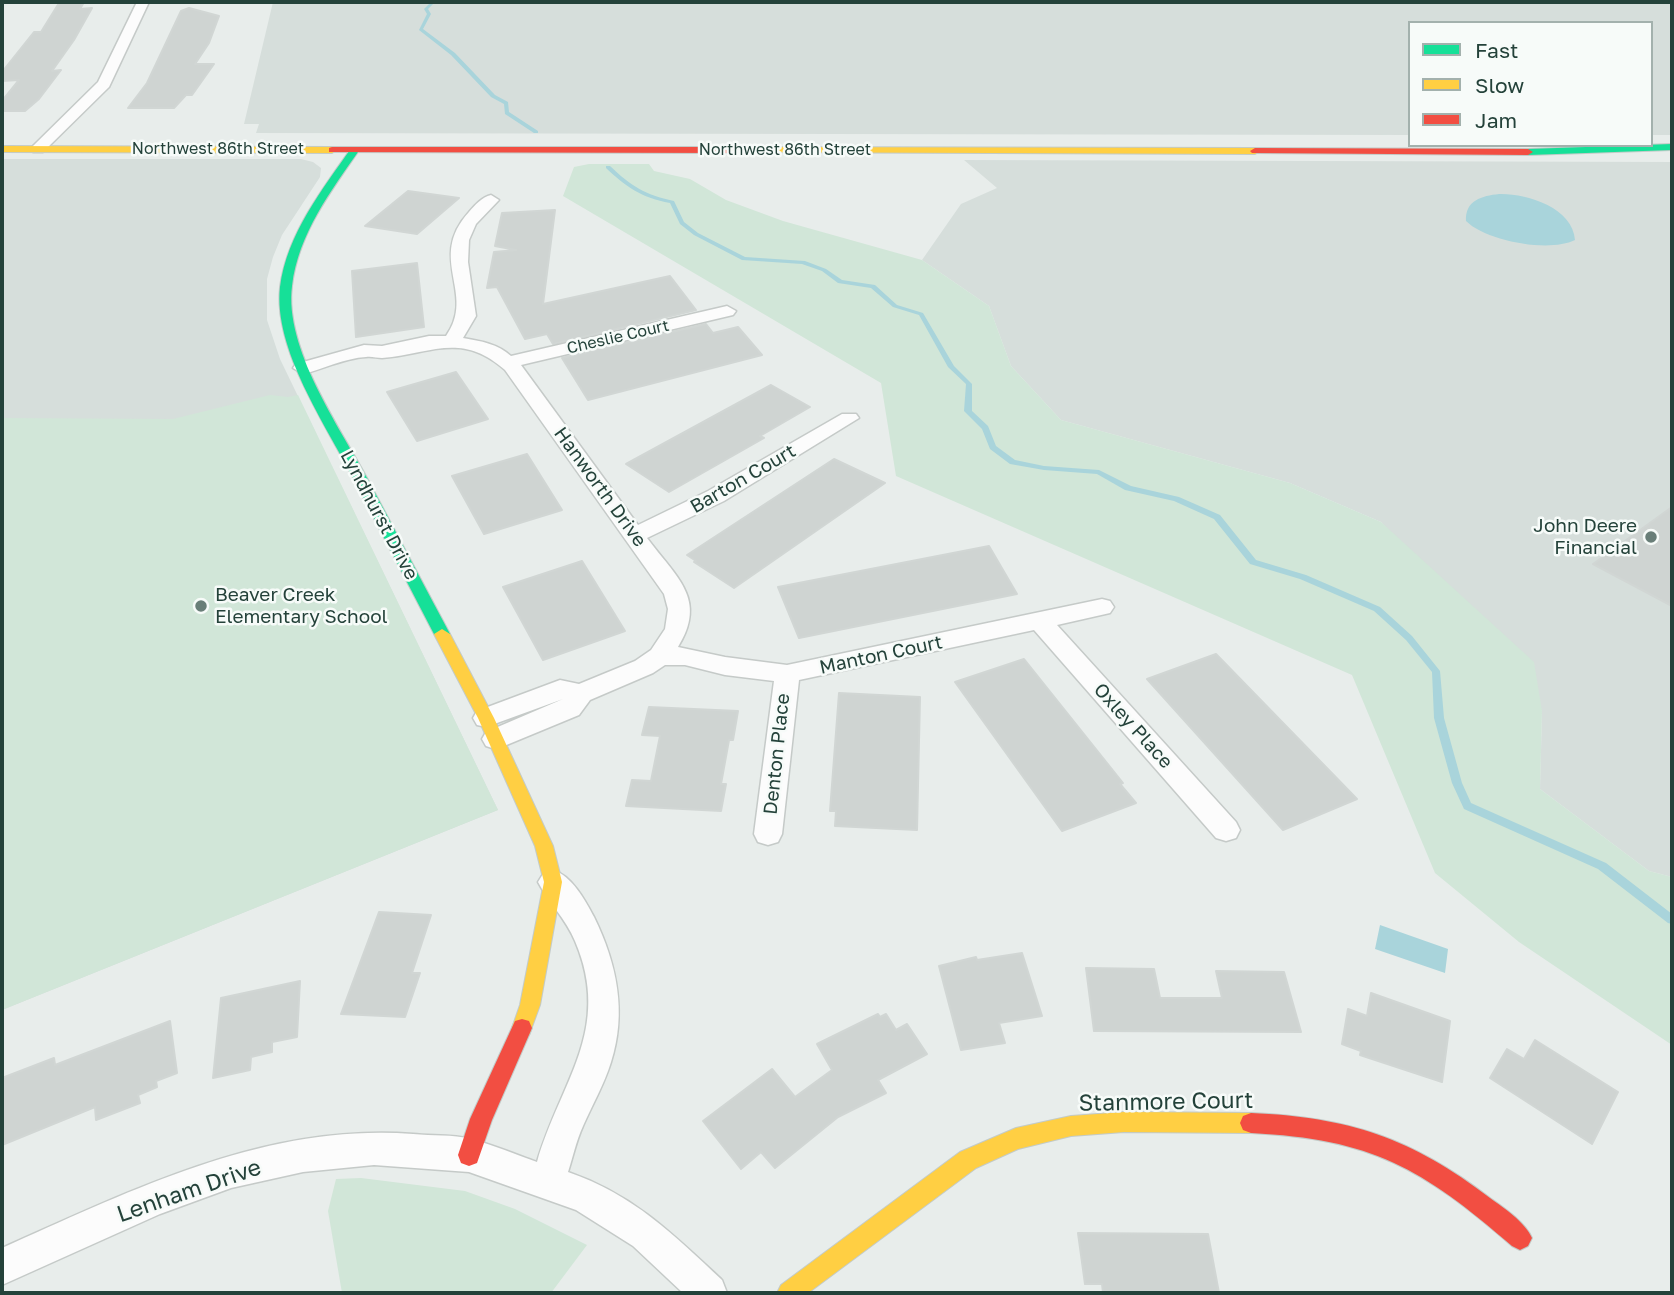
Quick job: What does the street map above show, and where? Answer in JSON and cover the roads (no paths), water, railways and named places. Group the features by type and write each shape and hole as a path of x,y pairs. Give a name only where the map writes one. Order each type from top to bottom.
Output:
{"main road":[{"name":"Northwest 86th Street","path":"2,149 1569,152 1672,147"},
{"name":"Lyndhurst Drive","path":"355,149 311,216 288,263 283,287 290,336 305,373 490,729 544,846 552,882 530,1005 515,1048 481,1119 469,1155"},
{"name":"Northwest 86th Street","path":"1569,152 1672,158"},
{"name":"Stanmore Court","path":"789,1293 968,1160 1016,1139 1071,1126 1124,1122 1279,1123 1329,1128 1378,1142 1428,1166 1474,1197 1520,1238"}],"street":[{"path":"38,149 104,84 143,2"},
{"path":"452,342 466,320 466,303 456,250 467,223 491,200"},
{"name":"Cheslie Court","path":"509,362 727,311"},
{"name":"Hanworth Drive","path":"305,373 369,362 382,352 429,342 452,342 481,347 509,362 671,586 680,609 677,629 660,656 619,680 581,694 570,708 490,729"},
{"name":"Barton Court","path":"634,536 716,496 849,418"},
{"name":"Manton Court","path":"660,656 685,656 725,666 786,674 1102,607"},
{"name":"Oxley Place","path":"1040,621 1226,830"},
{"name":"Denton Place","path":"768,834 786,674"},
{"name":"Lyndhurst Drive","path":"548,1182 560,1142 596,1060 603,1005 602,979 587,928 570,902 552,882"},
{"name":"Lenham Drive","path":"2,1267 154,1199 231,1171 303,1155 374,1148 469,1155 586,1196 646,1233 709,1293"}],"water":[{"path":"1499,194 1522,196 1546,204 1566,219 1575,240 1550,245 1518,243 1488,234 1466,221 1468,208 1476,200"},
{"path":"1380,925 1448,949 1445,973 1375,949"}],"waterway":[{"path":"433,2 426,9 429,14 421,29 453,54 493,96 506,103 507,113 536,132"},
{"path":"608,167 627,185 656,199 672,202 682,223 696,234 744,259 803,262 824,270 840,282 873,286 895,306 921,314 951,367 969,384 968,411 985,428 993,447 1013,462 1044,468 1099,472 1128,488 1176,499 1217,517 1253,562 1303,577 1377,609 1409,638 1436,671 1439,718 1457,783 1467,806 1602,866 1672,920"}],"place":[{"name":"John Deere Financial","path":"1651,537"},
{"name":"Beaver Creek Elementary School","path":"201,606"}]}
